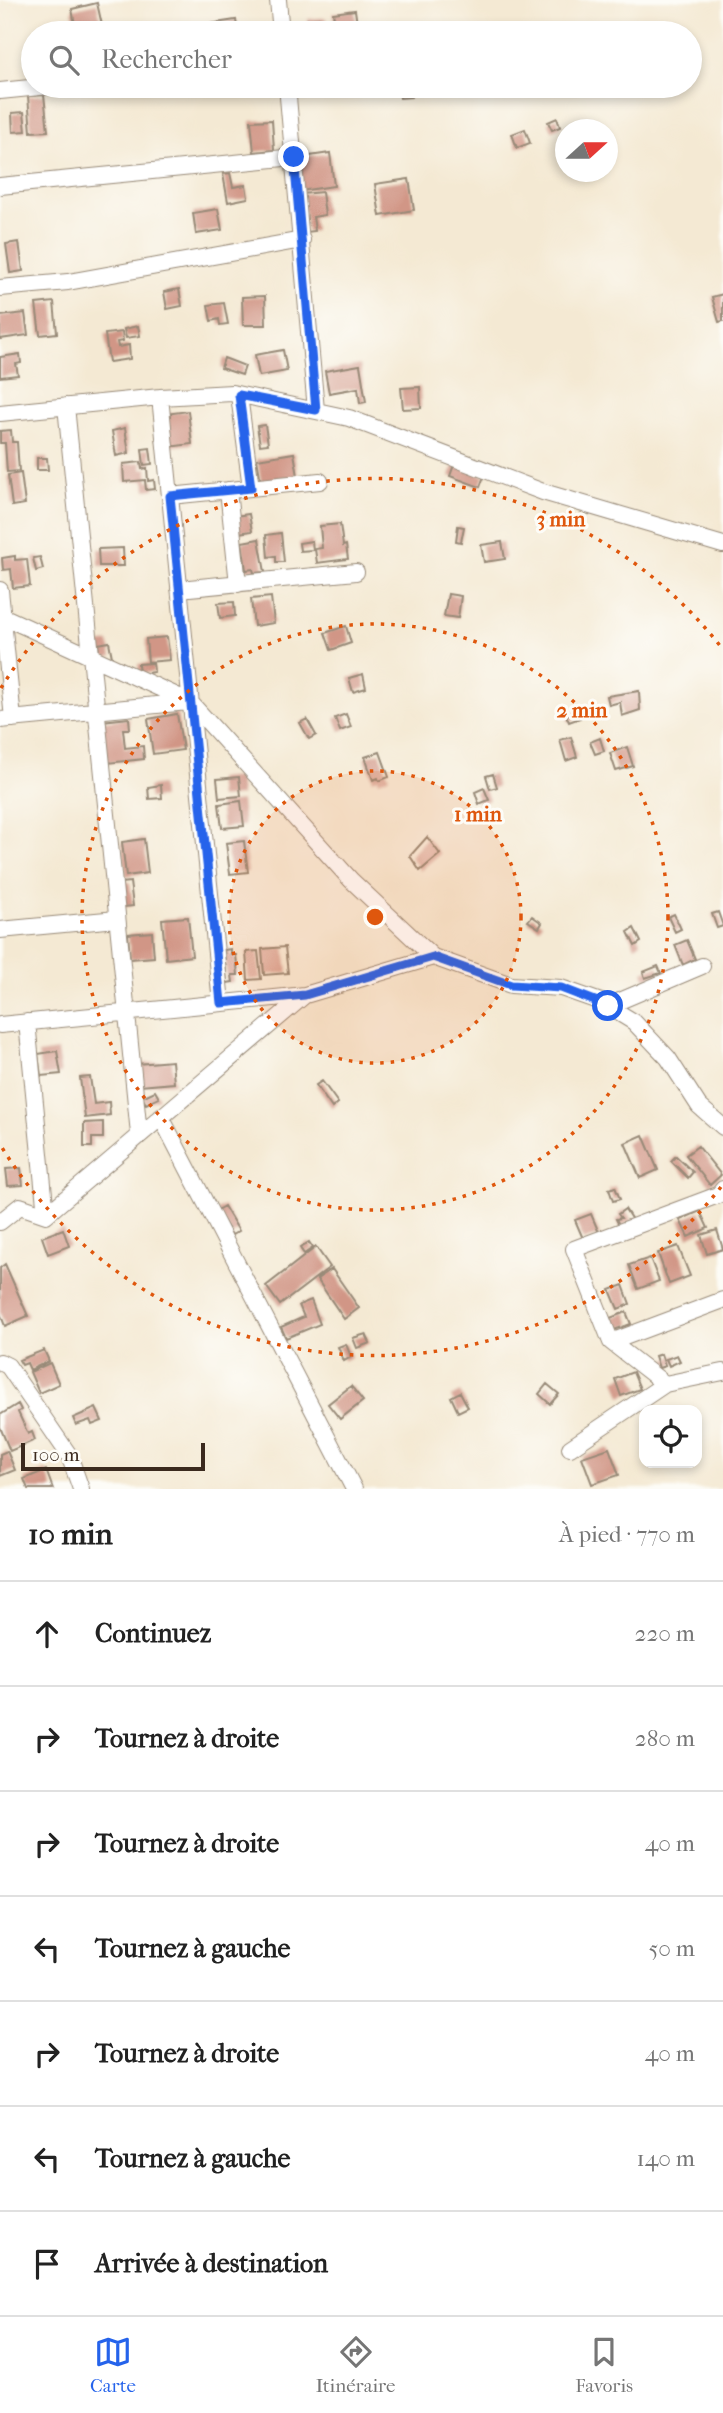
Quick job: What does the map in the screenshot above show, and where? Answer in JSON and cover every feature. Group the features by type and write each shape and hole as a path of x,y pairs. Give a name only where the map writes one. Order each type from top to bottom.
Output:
{"street":[{"path":"278,0 280,21"},
{"path":"0,91 21,89"},
{"path":"287,98 316,410"},
{"path":"0,186 294,157"},
{"path":"0,288 68,282 302,240"},
{"path":"239,395 251,488"},
{"path":"0,413 160,397 239,395 349,418 543,492 723,545"},
{"path":"160,397 221,1003"},
{"path":"66,406 139,1135"},
{"path":"170,496 320,481"},
{"path":"228,490 238,584"},
{"path":"179,589 356,572"},
{"path":"0,590 6,720 190,702"},
{"path":"1,616 190,702 351,880 433,957 511,985 561,988 608,1006 634,1022 668,1058 699,1106 723,1127"},
{"path":"0,930 117,919"},
{"path":"0,1025 305,995 433,957"},
{"path":"608,1006 702,966"},
{"path":"46,1215 305,995"},
{"path":"27,1022 46,1215"},
{"path":"161,1117 354,1489"},
{"path":"665,1384 611,1342 574,1249 718,1195 723,1189"},
{"path":"0,1212 20,1206 46,1215"},
{"path":"0,1222 20,1206"},
{"path":"611,1342 723,1300"},
{"path":"0,1362 8,1366 69,1455 81,1489"},
{"path":"570,1448 665,1384 723,1372"}],"building":[{"path":"97,3 101,21 74,21 72,9"},
{"path":"355,10 357,21 334,21 333,13"},
{"path":"326,18 326,21 308,21"},
{"path":"28,98 44,98 48,131 31,132"},
{"path":"24,112 26,131 13,132 12,113"},
{"path":"557,118 555,129 552,130 548,122"},
{"path":"272,120 274,150 254,152 251,121"},
{"path":"525,129 530,143 517,148 512,134"},
{"path":"330,153 334,186 300,191 296,158"},
{"path":"230,173 233,187 246,185 248,198 228,202 223,174"},
{"path":"409,179 414,210 380,216 375,184"},
{"path":"322,192 325,215 313,217 315,231 307,232 302,194"},
{"path":"218,209 222,230 196,234 193,213"},
{"path":"19,242 23,271 10,273 6,244"},
{"path":"179,289 182,306 167,309 164,292"},
{"path":"723,294 723,321 719,322 712,297"},
{"path":"265,296 266,325 243,325 242,297"},
{"path":"54,302 57,333 40,335 36,304"},
{"path":"224,303 228,324 220,325 219,319 211,321 208,305"},
{"path":"25,313 28,335 0,339 0,316"},
{"path":"138,326 140,336 126,338 124,329"},
{"path":"122,332 123,341 117,342 118,347 129,345 130,359 109,362 105,334"},
{"path":"283,350 287,371 259,376 255,355"},
{"path":"20,354 21,363 16,364 18,375 0,377 0,357"},
{"path":"224,358 245,366 242,375 221,368"},
{"path":"360,365 366,402 360,403 358,388 329,393 325,371"},
{"path":"420,387 421,408 403,409 401,388"},
{"path":"188,411 192,444 169,447 165,414"},
{"path":"265,425 268,444 260,445 257,426"},
{"path":"125,428 129,453 116,456 112,431"},
{"path":"11,430 12,442 17,442 19,471 7,472 5,443 0,443 0,431"},
{"path":"150,448 152,464 144,465 142,449"},
{"path":"294,453 298,476 261,482 257,459"},
{"path":"37,458 47,458 48,470 37,470"},
{"path":"141,462 142,469 147,468 148,481 154,480 155,489 146,490 145,480 124,482 123,464"},
{"path":"454,465 484,476 480,487 450,476"},
{"path":"21,473 25,504 12,506 8,475"},
{"path":"249,514 252,531 238,533 235,516"},
{"path":"340,524 348,559 317,563 315,549 322,548 320,526"},
{"path":"458,526 464,527 461,542 456,541"},
{"path":"281,533 284,562 276,562 276,556 268,557 266,535"},
{"path":"259,539 265,572 254,573 253,569 246,570 242,542"},
{"path":"312,541 313,550 300,551 299,543"},
{"path":"502,542 505,559 484,562 481,545"},
{"path":"123,548 124,566 99,566 98,549"},
{"path":"15,556 15,560 27,559 30,586 13,588 11,569 3,570 2,558"},
{"path":"40,557 43,569 36,571 33,558"},
{"path":"448,594 461,596 458,618 444,616"},
{"path":"271,597 274,623 254,626 251,599"},
{"path":"234,602 235,616 220,618 218,603"},
{"path":"346,626 351,643 331,650 325,633"},
{"path":"167,637 170,660 148,662 146,639"},
{"path":"109,642 112,657 100,659 98,644"},
{"path":"153,663 154,672 139,674 138,664"},
{"path":"363,674 366,688 353,692 349,678"},
{"path":"639,691 640,710 622,716 620,702 609,705 607,696"},
{"path":"577,711 580,718 569,722 566,715"},
{"path":"177,714 183,750 153,754 148,719"},
{"path":"346,714 351,727 340,731 335,718"},
{"path":"129,718 130,729 123,729 125,748 143,746 144,759 107,763 102,721"},
{"path":"307,719 316,735 309,739 300,723"},
{"path":"571,737 577,757 566,761 560,740"},
{"path":"600,738 604,751 595,754 590,742"},
{"path":"627,747 633,766 616,771 610,753"},
{"path":"380,752 389,777 379,781 378,778 373,780 365,757"},
{"path":"493,774 497,787 490,789 486,776"},
{"path":"239,777 241,796 219,798 217,779"},
{"path":"161,785 162,798 149,799 148,787"},
{"path":"484,788 489,800 479,804 475,792"},
{"path":"241,801 244,826 222,828 219,804"},
{"path":"427,837 440,854 420,871 410,856"},
{"path":"144,839 148,873 126,876 122,842"},
{"path":"244,841 248,872 230,874 226,843"},
{"path":"130,882 133,906 123,907 120,883"},
{"path":"718,912 723,926 717,928 712,914"},
{"path":"674,914 681,929 675,932 668,917"},
{"path":"532,916 542,923 539,928 528,921"},
{"path":"188,917 192,956 166,959 162,919"},
{"path":"634,928 641,942 635,946 628,932"},
{"path":"152,932 154,957 130,959 128,934"},
{"path":"687,940 695,959 683,965 675,945"},
{"path":"285,947 288,973 264,975 262,949"},
{"path":"231,949 231,955 236,955 238,975 232,975 233,982 227,983 224,950"},
{"path":"258,951 261,979 248,980 246,952"},
{"path":"658,966 661,973 645,978 643,972"},
{"path":"57,1051 61,1074 41,1076 38,1054"},
{"path":"172,1061 174,1083 140,1086 137,1064"},
{"path":"90,1077 94,1104 109,1102 110,1115 85,1118 80,1078"},
{"path":"322,1081 338,1103 332,1108 316,1085"},
{"path":"155,1091 159,1098 146,1104 142,1097"},
{"path":"103,1122 103,1138 92,1138 92,1147 84,1147 84,1123"},
{"path":"643,1135 658,1170 640,1178 625,1143"},
{"path":"698,1146 721,1175 710,1185 686,1155"},
{"path":"676,1156 693,1172 688,1178 671,1161"},
{"path":"21,1168 23,1185 8,1186 6,1169"},
{"path":"615,1187 620,1199 613,1201 609,1189"},
{"path":"224,1206 239,1231 232,1235 217,1210"},
{"path":"625,1209 632,1220 620,1227 616,1219 621,1218 618,1214"},
{"path":"700,1211 708,1228 688,1237 680,1220"},
{"path":"591,1214 600,1235 584,1241 575,1220"},
{"path":"63,1229 69,1246 48,1254 42,1237"},
{"path":"717,1230 723,1249 707,1254 701,1235"},
{"path":"309,1242 313,1248 304,1254 300,1248"},
{"path":"678,1246 690,1276 669,1284 658,1253"},
{"path":"316,1247 330,1267 280,1305 266,1286"},
{"path":"650,1258 659,1281 638,1289 629,1265"},
{"path":"5,1264 28,1316 5,1326 0,1313 0,1268"},
{"path":"332,1269 359,1308 344,1319 317,1279"},
{"path":"623,1285 630,1304 618,1309 610,1290"},
{"path":"311,1300 320,1324 286,1338 281,1327 304,1317 299,1305"},
{"path":"626,1312 631,1324 614,1330 610,1318"},
{"path":"366,1334 370,1343 357,1348 353,1338"},
{"path":"346,1344 351,1357 344,1361 338,1347"},
{"path":"44,1350 49,1361 30,1370 27,1363 22,1365 19,1360"},
{"path":"661,1354 665,1366 659,1368 655,1356"},
{"path":"677,1355 680,1361 669,1366 666,1359"},
{"path":"50,1363 59,1384 39,1393 30,1372"},
{"path":"633,1372 640,1389 621,1396 615,1379"},
{"path":"547,1384 559,1394 550,1404 539,1394"},
{"path":"351,1386 363,1401 340,1419 328,1404"},
{"path":"460,1392 468,1407 458,1412 451,1397"},
{"path":"18,1404 21,1410 18,1412 28,1434 32,1432 35,1440 10,1451 0,1427 0,1415"},
{"path":"96,1408 102,1421 92,1425 90,1420 76,1425 73,1418"},
{"path":"609,1448 619,1475 592,1484 582,1457"},
{"path":"7,1451 15,1470 0,1476 0,1454"},
{"path":"46,1470 53,1489 28,1489 24,1479"}],"route":[{"path":"294,157 316,410 239,395 251,488 170,496 221,1003 305,995 433,957 511,985 561,988 608,1006"}]}
